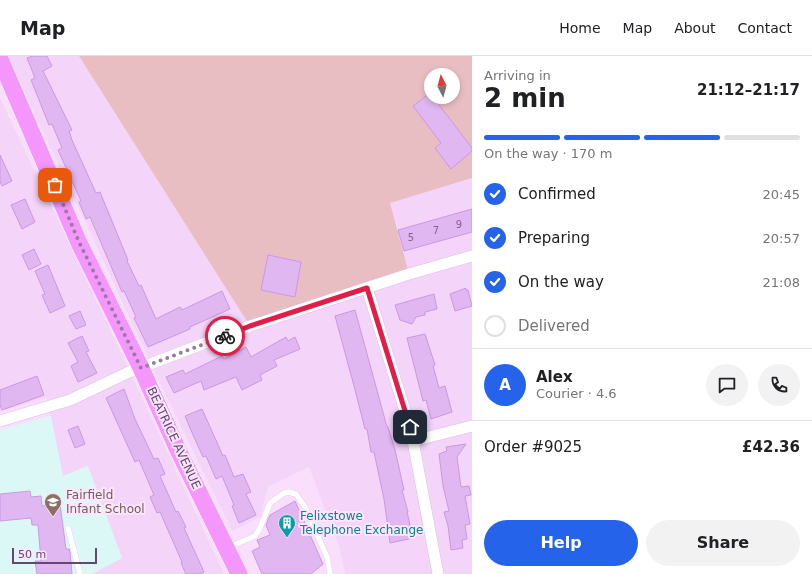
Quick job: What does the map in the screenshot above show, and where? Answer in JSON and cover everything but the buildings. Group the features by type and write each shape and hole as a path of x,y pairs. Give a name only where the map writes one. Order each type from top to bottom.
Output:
{"main road":[{"name":"BEATRICE AVENUE","path":"0,59 79,242 239,574"}],"street":[{"path":"0,421 70,400 141,368 250,326 472,256"},
{"path":"367,288 413,441 438,574"},
{"path":"413,441 472,426"}],"lane":[{"path":"226,548 255,536 260,528 270,503 284,493 289,492 296,494 305,507 327,557 330,574"},
{"path":"68,528 80,574"}],"shaded area":[{"path":"8,56 472,56 472,574 345,574 340,549 309,467 268,487 260,517 232,531 159,381"},
{"path":"79,56 472,56 472,178 390,203 409,274 250,326"},
{"path":"0,98 224,574 92,574 122,558 87,466 63,476 46,398 0,411"},
{"name":"Fairfield Infant School","path":"51,416 63,476 88,466 122,558 92,574 0,574 0,430"}],"way so far":[{"path":"55,185 79,242 141,368 225,336"}],"place":[{"name":"Fairfield Infant School","path":"53,517"},
{"name":"Felixstowe Telephone Exchange","path":"287,538"}],"route":[{"path":"225,336 250,326 367,288 410,427"}]}
